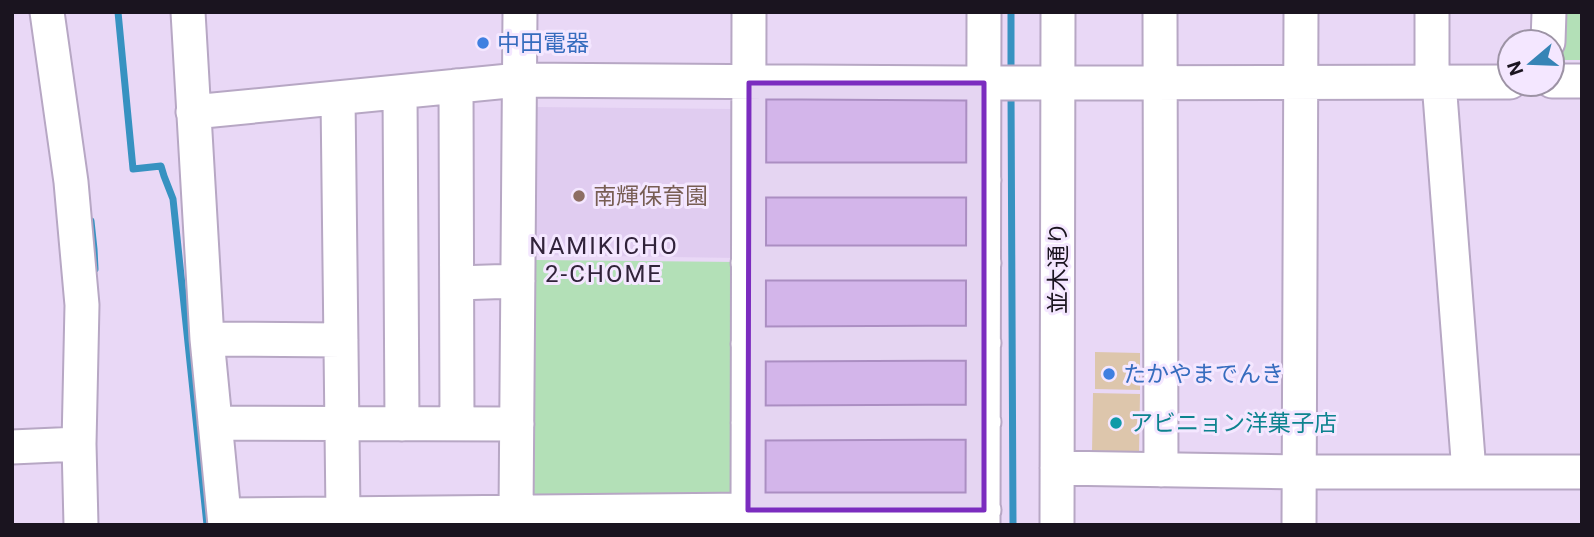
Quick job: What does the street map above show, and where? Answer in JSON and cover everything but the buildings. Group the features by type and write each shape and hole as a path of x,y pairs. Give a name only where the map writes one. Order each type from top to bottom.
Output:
{"street":[{"path":"47,12 71,182 82,305 79,444 81,525"},
{"path":"188,12 207,339 224,520 343,514 516,513 632,519 748,510 784,517 984,517 984,180 1018,83 984,12"},
{"path":"516,513 520,12"},
{"path":"748,510 750,12"},
{"name":"並木通り","path":"1058,12 1018,83 1057,468 1058,525"},
{"path":"1160,12 1161,470"},
{"path":"1299,525 1301,12"},
{"path":"1432,12 1469,472"},
{"path":"193,112 519,80 749,83 1496,82"},
{"path":"456,86 457,424"},
{"path":"400,92 402,424"},
{"path":"338,98 343,514"},
{"path":"749,180 984,180"},
{"path":"748,263 984,263"},
{"path":"457,283 518,281"},
{"path":"207,339 341,340"},
{"path":"748,344 984,343"},
{"path":"748,424 984,422"},
{"path":"215,423 517,424"},
{"path":"12,447 79,444"},
{"path":"1057,468 1299,472 1582,472"}],"highlighted area":[{"path":"749,83 984,83 984,510 748,510"}],"shaded area":[{"path":"537,107 731,109 740,119 738,258 535,255"}],"green space":[{"path":"1557,12 1582,12 1582,60 1566,60 1566,28 1557,28"},
{"path":"536,260 738,262 737,494 540,502 534,493"}],"waterway":[{"path":"118,12 133,169 161,166 173,199 207,525"},
{"path":"1011,12 1011,76"},
{"path":"1011,91 1013,525"},
{"path":"91,221 95,269"}],"place":[{"name":"中田電器","path":"483,43"},
{"name":"南輝保育園","path":"579,196"},
{"name":"たかやまでんき","path":"1109,374"},
{"name":"アビニョン洋菓子店","path":"1116,423"}],"district":[{"name":"NAMIKICHO 2-CHOME","path":"604,260"}]}
